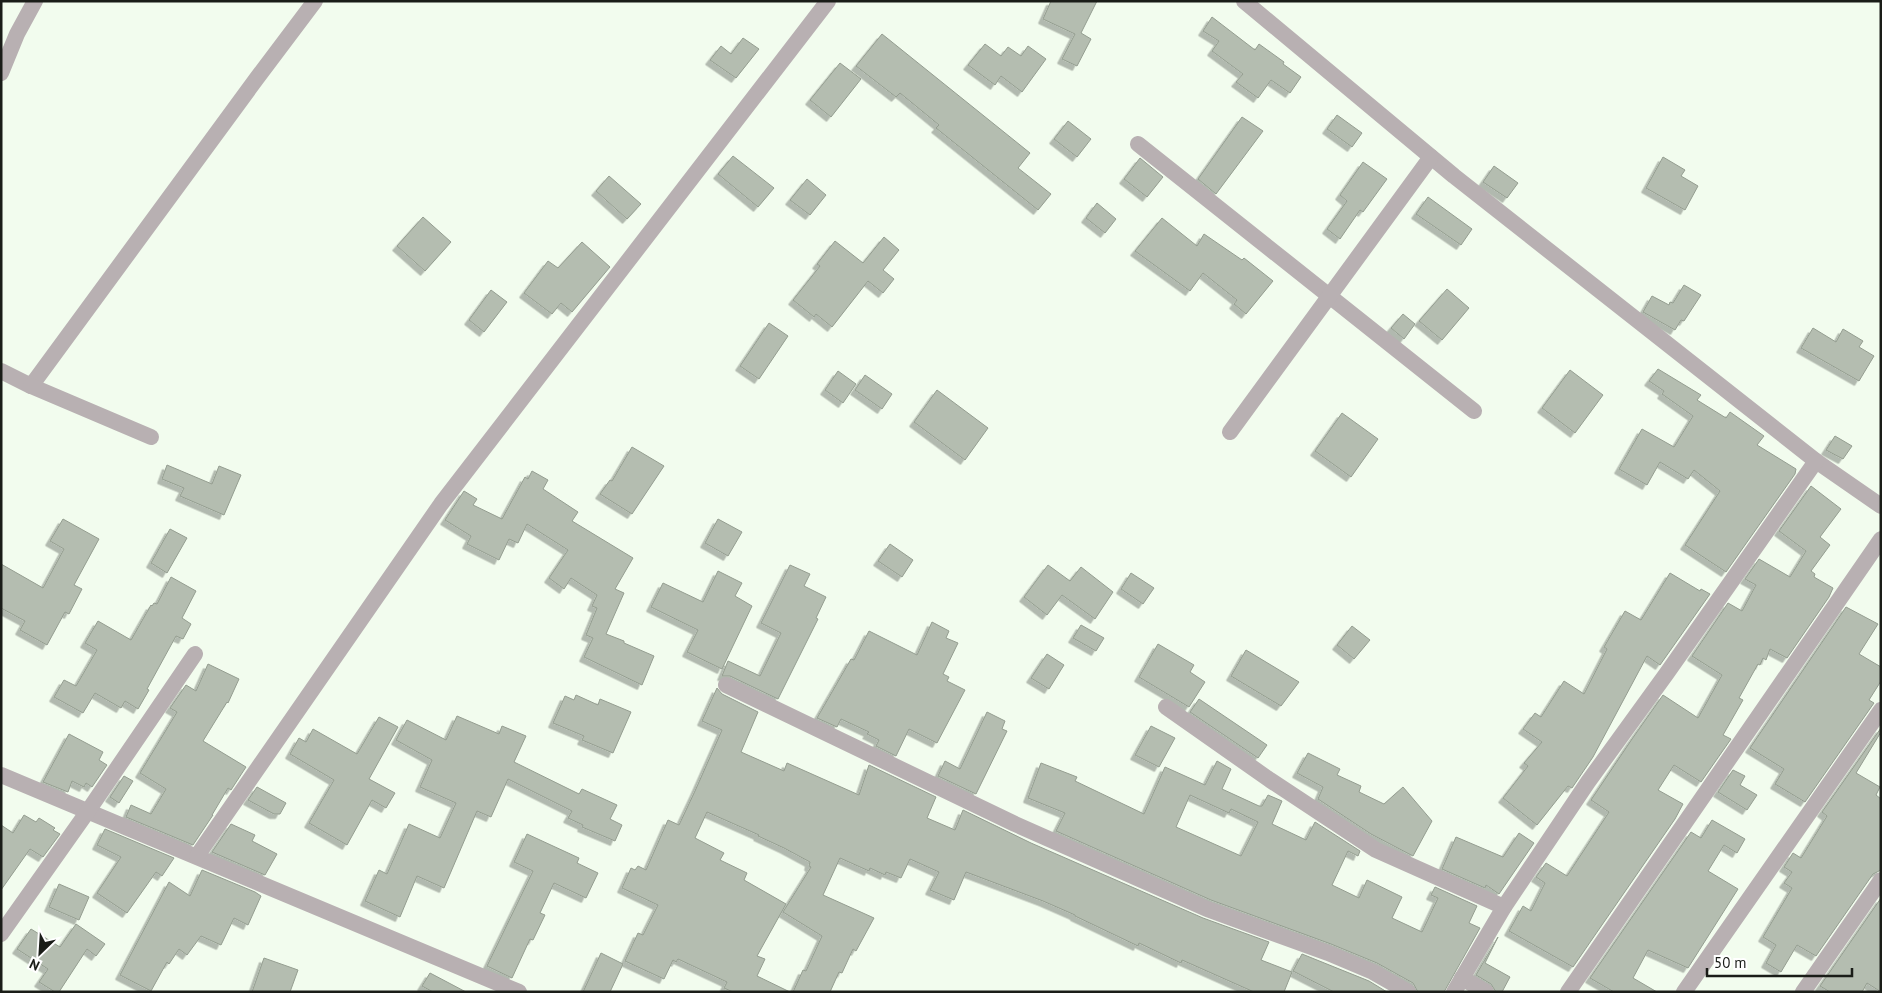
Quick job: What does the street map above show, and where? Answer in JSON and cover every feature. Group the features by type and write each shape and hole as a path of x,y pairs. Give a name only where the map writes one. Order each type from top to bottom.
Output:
{"street":[{"path":"1,73 17,34 35,1"},
{"path":"31,386 315,1"},
{"path":"197,856 441,504 828,1"},
{"path":"1244,1 1431,157 1816,461 1881,506"},
{"path":"1138,144 1474,412"},
{"path":"1230,432 1431,157"},
{"path":"1,371 31,386 151,436"},
{"path":"1486,992 1458,985 1504,907 1588,782 1816,461"},
{"path":"1568,992 1881,539"},
{"path":"1,934 195,654"},
{"path":"726,685 1015,824 1207,909 1328,953 1373,972 1408,992"},
{"path":"1166,708 1376,850 1504,907"},
{"path":"1684,992 1881,710"},
{"path":"1,775 519,992"},
{"path":"1803,992 1881,880"}],"building":[{"path":"1051,1 1097,1 1081,33 1091,39 1077,66 1062,59 1075,34 1043,19"},
{"path":"1212,17 1255,50 1259,44 1301,77 1290,93 1271,80 1258,98 1236,82 1243,74 1212,51 1219,41 1203,31"},
{"path":"882,34 1030,153 1018,168 1051,194 1038,210 936,128 939,125 900,93 896,97 856,66"},
{"path":"743,38 759,49 736,78 710,60 721,46 731,54"},
{"path":"985,44 1001,56 1008,47 1021,56 1028,46 1046,59 1022,92 1001,76 995,85 968,65"},
{"path":"840,63 861,79 831,117 810,100"},
{"path":"1337,115 1362,133 1352,147 1327,129"},
{"path":"1242,117 1263,131 1216,194 1198,179"},
{"path":"1068,121 1091,139 1077,157 1054,139"},
{"path":"733,156 774,188 758,207 718,174"},
{"path":"1663,157 1685,170 1681,176 1698,186 1685,210 1646,188"},
{"path":"1140,158 1163,177 1147,197 1124,179"},
{"path":"1363,162 1387,179 1363,212 1360,210 1340,239 1327,229 1347,201 1340,195"},
{"path":"1494,166 1518,183 1507,198 1483,182"},
{"path":"609,176 641,204 627,219 596,191"},
{"path":"807,179 826,195 810,215 790,200"},
{"path":"1428,197 1472,229 1461,245 1416,214"},
{"path":"1097,203 1116,219 1105,233 1086,218"},
{"path":"423,217 451,242 425,271 397,246"},
{"path":"1162,218 1197,246 1204,234 1242,260 1244,258 1273,281 1246,314 1234,304 1237,300 1203,273 1190,291 1135,251"},
{"path":"884,237 899,250 883,270 894,279 883,293 868,281 832,327 816,314 814,317 793,300 820,266 817,264 835,241 863,263"},
{"path":"582,242 610,267 572,312 561,303 552,314 524,293 548,261 558,268"},
{"path":"1684,285 1701,295 1684,321 1681,320 1675,330 1643,312 1652,296 1669,305 1670,302 1673,303"},
{"path":"1447,289 1469,308 1442,340 1419,321"},
{"path":"491,290 507,302 484,332 469,320"},
{"path":"1403,314 1415,324 1404,339 1391,328"},
{"path":"769,323 788,336 759,379 740,366"},
{"path":"1813,328 1836,342 1843,329 1863,341 1859,347 1874,356 1859,381 1801,348"},
{"path":"1658,369 1701,395 1697,400 1726,418 1730,412 1764,436 1757,445 1796,469 1795,474 1726,572 1685,545 1720,491 1694,470 1688,479 1660,462 1647,485 1619,469 1642,429 1674,447 1693,416 1662,394 1664,391 1649,381"},
{"path":"1570,370 1603,395 1575,433 1542,408"},
{"path":"838,371 856,384 843,403 825,390"},
{"path":"865,375 892,394 882,409 855,390"},
{"path":"937,390 988,428 965,460 914,422"},
{"path":"1342,413 1378,439 1351,477 1315,451"},
{"path":"1835,436 1852,446 1843,459 1826,450"},
{"path":"632,447 664,466 632,514 600,494 610,480 612,481"},
{"path":"167,465 212,484 219,466 241,475 224,515 180,496 184,488 162,479"},
{"path":"532,471 548,480 543,489 578,512 572,521 633,558 615,589 624,593 606,634 654,656 642,685 584,657 593,638 586,635 597,608 592,606 597,595 571,578 564,589 549,578 568,550 527,524 518,543 509,539 499,560 467,544 471,536 445,520 464,491 477,499 473,505 502,519 525,477 528,479"},
{"path":"1811,486 1841,509 1820,537 1830,545 1811,571 1815,574 1814,577 1833,588 1829,597 1787,658 1770,649 1766,660 1763,658 1760,665 1758,664 1739,698 1743,700 1723,735 1731,739 1701,782 1674,765 1658,790 1683,804 1675,819 1573,967 1509,931 1523,906 1531,911 1545,883 1536,877 1546,863 1567,876 1609,812 1591,800 1663,695 1698,718 1722,675 1692,656 1728,603 1742,611 1756,585 1745,579 1759,559 1790,577 1806,551 1779,531"},
{"path":"63,519 99,539 74,585 82,589 69,614 65,612 47,645 20,630 25,621 1,608 1,564 43,588 64,549 50,541"},
{"path":"718,519 742,532 728,556 705,543"},
{"path":"170,529 187,538 167,573 151,563"},
{"path":"890,544 913,560 902,577 878,561"},
{"path":"790,565 810,574 804,586 826,597 816,618 818,619 778,699 730,676 722,676 728,661 760,676 781,633 761,623"},
{"path":"1048,565 1070,581 1081,567 1113,592 1095,619 1062,595 1047,615 1024,597"},
{"path":"718,571 742,583 735,596 752,606 722,669 687,652 698,630 651,607 663,583 703,602"},
{"path":"1131,573 1154,588 1143,604 1121,589"},
{"path":"1670,573 1700,591 1701,589 1710,594 1660,665 1647,656 1593,757 1572,788 1568,786 1537,825 1503,798 1528,766 1524,763 1542,742 1523,729 1535,713 1541,717 1564,681 1584,694 1607,649 1604,647 1625,611 1641,620"},
{"path":"171,577 196,591 182,618 191,624 183,639 176,636 138,709 125,701 121,708 95,693 83,713 54,697 64,680 76,686 97,650 85,643 98,621 131,640 151,605 157,604"},
{"path":"1846,607 1878,624 1859,654 1881,667 1881,681 1869,700 1874,703 1805,802 1775,784 1784,769 1750,748"},
{"path":"932,622 949,631 946,638 958,643 943,674 949,677 947,681 965,690 937,743 909,729 896,756 876,746 879,740 867,734 869,732 841,719 837,727 817,718 851,659 854,660 869,631 917,655"},
{"path":"1081,625 1104,638 1096,651 1073,638"},
{"path":"1352,626 1370,640 1354,659 1337,645"},
{"path":"1158,644 1194,665 1190,672 1205,682 1189,707 1139,677"},
{"path":"1246,650 1299,682 1281,706 1231,676"},
{"path":"1047,654 1064,665 1049,689 1031,678"},
{"path":"208,664 239,679 228,703 203,741 246,767 231,790 228,788 193,845 126,817 131,805 151,814 166,789 140,773 177,712 170,708 186,685 196,691"},
{"path":"717,688 722,694 758,712 741,752 784,771 787,763 859,795 869,765 936,797 927,818 955,830 963,810 1031,843 1203,918 1269,942 1261,960 1292,972 1284,992 1254,992 1182,960 1181,963 1139,943 1138,946 1043,901 966,872 954,900 930,890 939,872 910,859 901,878 886,872 885,875 870,868 869,871 840,858 823,895 874,918 856,951 853,949 842,973 839,972 830,992 793,992 803,970 806,971 822,936 783,912 811,867 809,866 810,862 759,835 707,812 695,838 724,853 720,860 747,873 744,880 786,904 757,956 765,959 757,976 790,992 733,992 724,988 727,982 678,959 676,962 673,960 664,979 625,961 638,933 643,935 658,905 622,888 631,868 635,870 638,866 646,870 668,820 679,825 722,730 702,721"},
{"path":"576,695 598,705 600,699 631,712 613,753 582,740 584,736 553,723 565,696 574,700"},
{"path":"1199,699 1267,745 1258,758 1190,712"},
{"path":"987,712 1005,721 1002,729 1007,731 976,794 938,776 945,761 960,769"},
{"path":"457,716 499,734 502,726 526,736 514,762 579,794 582,789 617,805 610,819 622,825 615,841 582,827 583,825 568,818 572,811 508,779 491,817 477,811 444,888 417,876 400,917 365,901 379,870 387,874 409,824 440,838 456,803 420,787 432,760 396,740 407,720 446,740"},
{"path":"379,717 398,727 369,779 395,793 386,808 372,800 347,845 309,823 334,780 290,754 299,738 306,742 313,729 357,754"},
{"path":"1151,726 1175,738 1159,767 1135,755"},
{"path":"1881,728 1881,732 1856,773 1880,787 1876,795 1881,799 1881,870 1873,874 1816,956 1797,945 1781,972 1766,963 1776,945 1763,937 1792,888 1784,883 1792,872 1784,867 1793,853 1801,858 1827,816 1822,812"},
{"path":"69,734 103,752 99,760 107,765 92,787 86,783 84,787 72,781 68,792 43,782"},
{"path":"1308,753 1340,769 1337,775 1361,786 1359,792 1384,804 1403,787 1432,821 1413,856 1371,834 1318,799 1323,787 1297,773"},
{"path":"1217,761 1231,769 1222,789 1259,806 1262,806 1268,795 1282,801 1272,824 1306,840 1315,822 1360,851 1358,856 1348,851 1332,885 1359,898 1367,880 1402,897 1392,918 1422,932 1438,898 1431,895 1435,887 1477,906 1469,923 1480,928 1444,992 1418,992 1413,983 1377,963 1211,900 1056,831 1065,813 1028,798 1041,763 1077,777 1075,781 1144,814 1165,767 1205,785","holes":["1190,795 1229,813 1231,809 1258,822 1241,856 1176,827"]},
{"path":"1733,770 1745,776 1740,785 1757,795 1747,810 1718,792"},
{"path":"124,776 133,781 119,803 110,797"},
{"path":"257,787 286,803 280,814 274,814 248,800"},
{"path":"24,815 36,822 39,818 55,828 53,830 60,834 43,857 30,849 1,890 1,825 13,833"},
{"path":"1712,820 1745,839 1737,853 1724,845 1708,871 1738,889 1688,968 1648,950 1633,978 1657,992 1614,992 1590,978 1691,832 1701,838"},
{"path":"231,824 255,835 252,841 277,854 265,875 212,852"},
{"path":"105,829 174,858 162,876 156,872 127,913 97,893 121,857 97,845"},
{"path":"1519,833 1534,843 1499,894 1486,885 1485,888 1442,869 1456,837 1503,857"},
{"path":"527,834 579,858 577,863 598,873 586,898 554,883 540,913 545,915 533,940 530,939 512,978 487,966 533,871 514,862"},
{"path":"202,870 261,896 248,925 234,918 221,945 201,936 187,955 179,949 169,964 167,962 151,991 120,975 169,882 190,896"},
{"path":"59,884 89,897 79,920 49,907"},
{"path":"1881,898 1881,992 1867,983 1862,992 1830,992 1820,986"},
{"path":"76,924 105,944 96,956 87,949 59,992 55,992 39,982 48,969 17,949 31,929 60,947"},
{"path":"1498,937 1485,963 1510,977 1502,992 1496,992 1491,984 1476,975"},
{"path":"601,953 623,964 610,992 583,992"},
{"path":"1302,954 1369,981 1387,992 1334,992 1293,971"},
{"path":"264,958 298,970 290,992 252,992"},
{"path":"430,973 466,992 433,992 422,986"}]}
